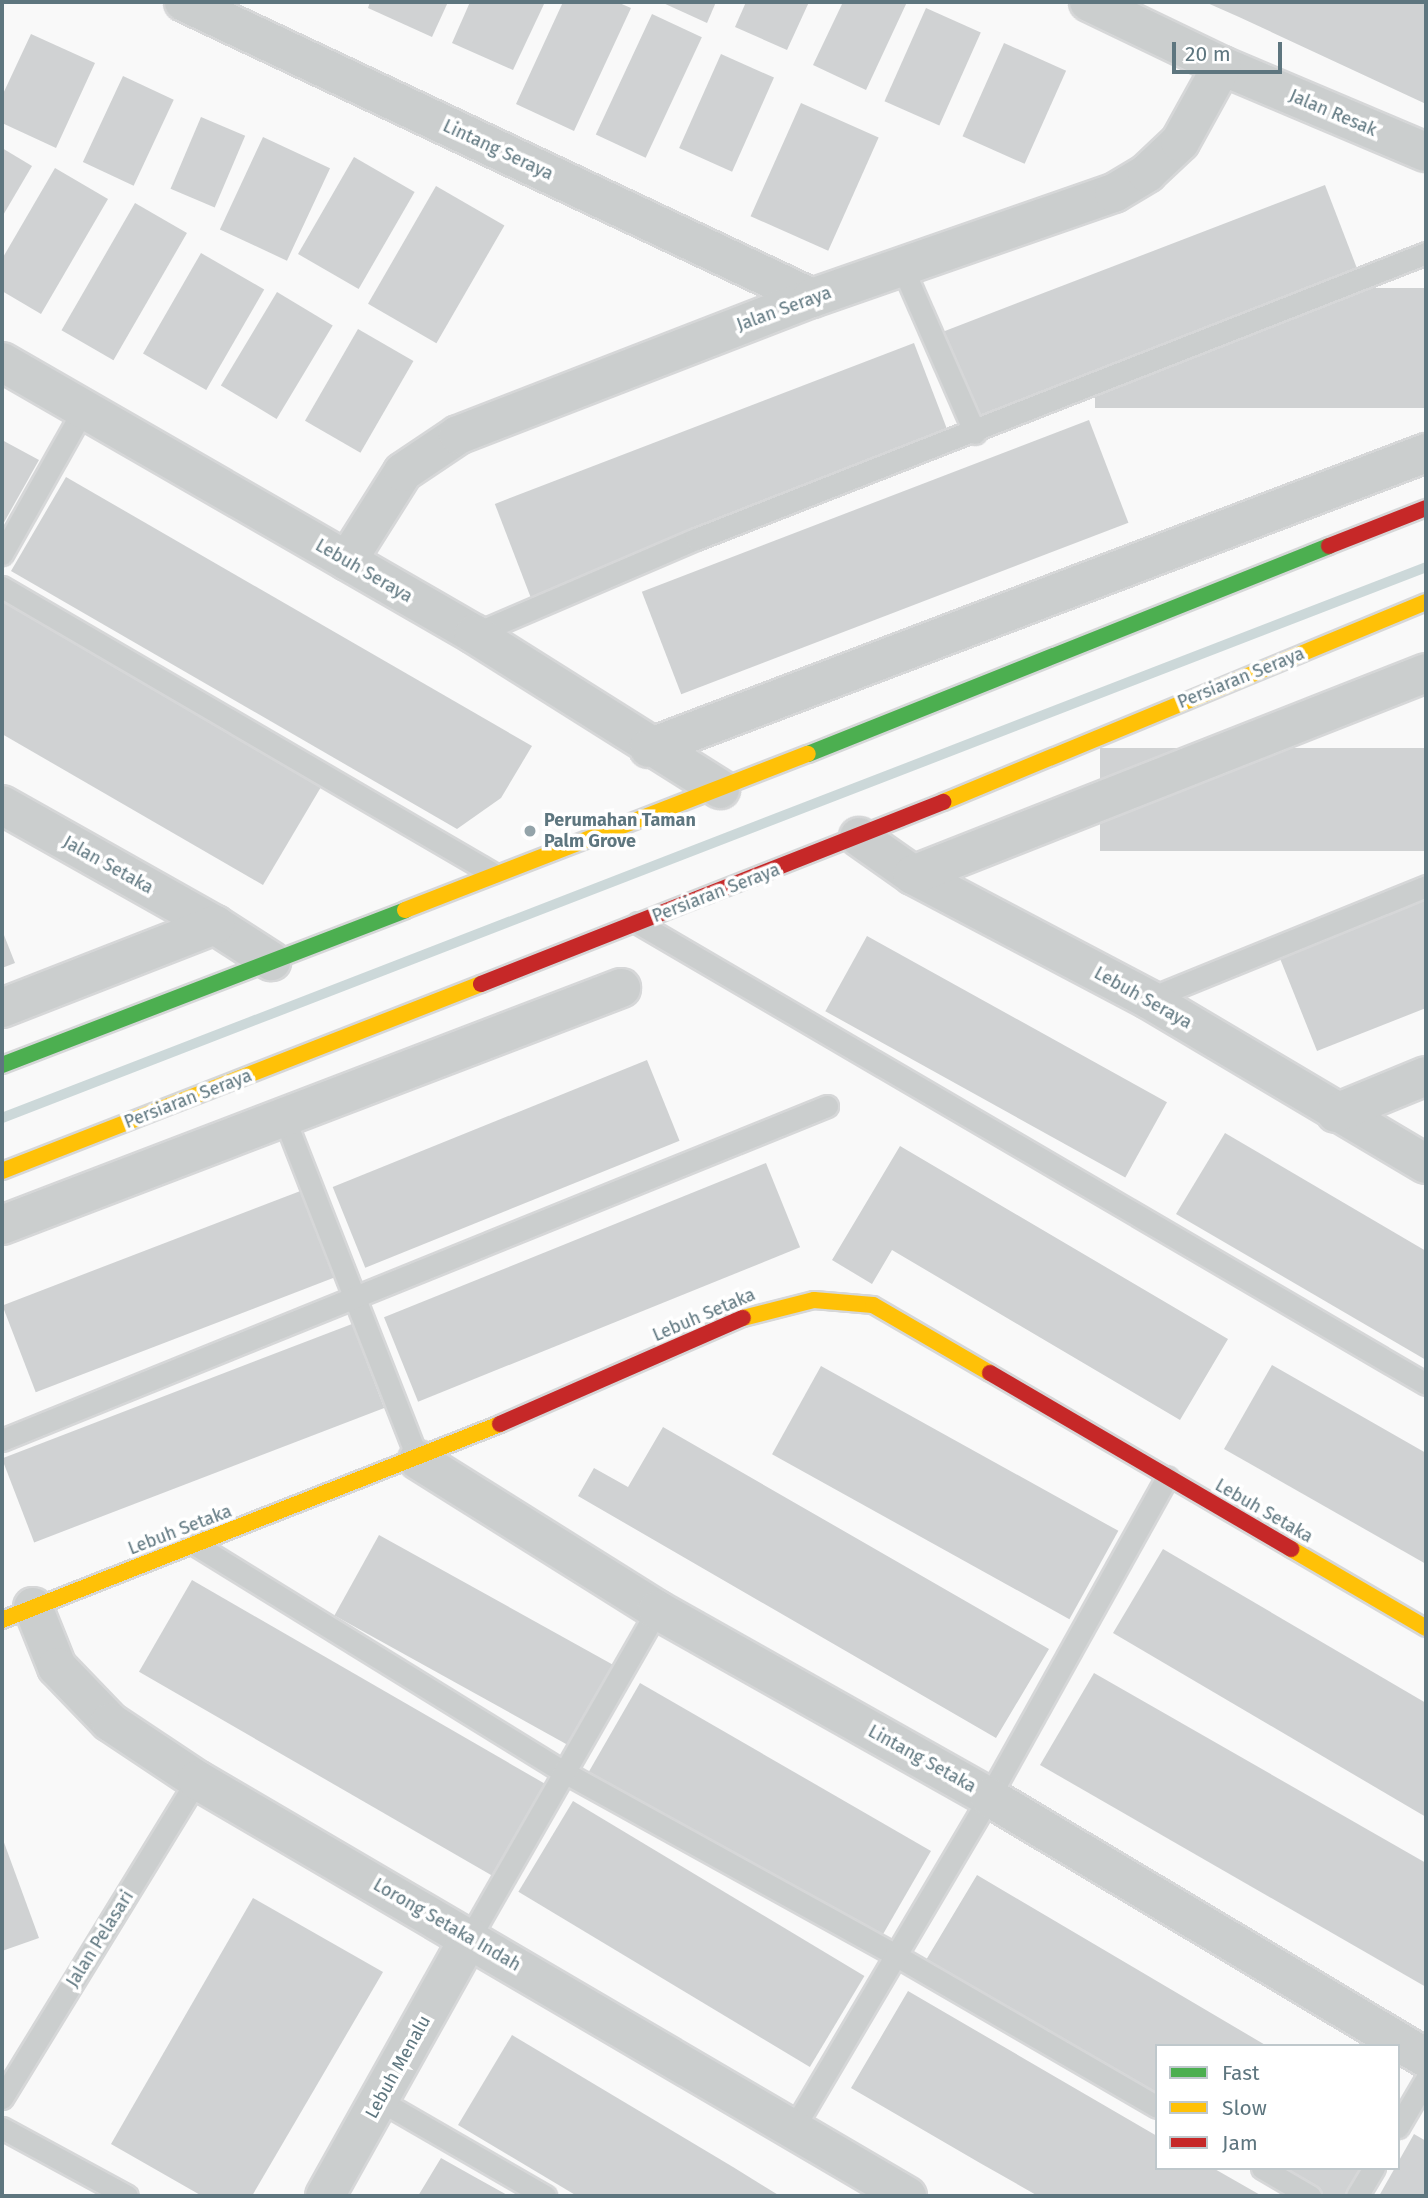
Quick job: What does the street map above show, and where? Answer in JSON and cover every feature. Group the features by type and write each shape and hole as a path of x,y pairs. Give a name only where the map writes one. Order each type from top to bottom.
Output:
{"main road":[{"path":"2,1065 492,873 720,789 1426,508"},
{"name":"Persiaran Seraya","path":"2,1171 859,837 1426,602"},
{"name":"Lebuh Setaka","path":"17,1614 418,1460 762,1310 814,1300 873,1305 1426,1628"}],"street":[{"name":"Lintang Seraya","path":"184,2 812,298"},
{"name":"Jalan Resak","path":"1110,6 1222,66 1426,152"},
{"name":"Jalan Seraya","path":"347,561 402,472 458,435 812,298 903,269 1114,193 1147,173 1180,142 1222,66"},
{"name":"Lebuh Seraya","path":"2,362 474,634 649,748 720,789"},
{"path":"649,748 1426,453"},
{"path":"913,875 1426,673"},
{"name":"Jalan Setaka","path":"2,805 215,925 271,961"},
{"name":"Lebuh Seraya","path":"859,837 913,875 1148,999 1426,1164"},
{"path":"2,1008 215,925"},
{"path":"2,1226 283,1115 621,988"},
{"path":"1336,1113 1426,1076"},
{"name":"Lintang Setaka","path":"418,1460 657,1610 989,1797 1426,2059"},
{"name":"Lorong Setaka Indah","path":"17,1614 57,1667 110,1721 197,1780 470,1937 907,2196"},
{"name":"Lebuh Menalu","path":"325,2196 470,1937"}],"lane":[{"path":"474,634 696,539 975,433 1426,253"},
{"path":"903,269 975,433"},
{"path":"2,554 83,410"},
{"path":"2,587 492,873"},
{"path":"1148,999 1426,886"},
{"path":"638,923 1426,1384"},
{"path":"2,1440 355,1300 827,1106"},
{"path":"283,1115 418,1460"},
{"path":"793,2129 989,1797 1167,1477"},
{"path":"196,1545 564,1772 895,1955 1155,2106"},
{"path":"470,1937 657,1610"},
{"name":"Jalan Pelasari","path":"2,2098 197,1780"},
{"path":"1400,2124 1426,2079"},
{"path":"379,2100 545,2196"},
{"path":"2,2128 127,2196"},
{"path":"1265,2170 1310,2196"},
{"path":"1357,2196 1373,2170"}],"building":[{"path":"370,2 448,2 432,37 368,8"},
{"path":"470,2 545,2 513,70 452,43"},
{"path":"563,2 617,2 631,8 574,131 516,104"},
{"path":"661,2 716,2 707,23"},
{"path":"746,2 809,2 787,50 735,27"},
{"path":"843,2 907,2 866,90 813,65"},
{"path":"1205,2 1426,2 1426,104 1239,17"},
{"path":"926,8 981,32 939,126 885,101"},
{"path":"652,14 702,37 646,158 596,135"},
{"path":"31,34 95,63 56,148 2,123 2,96"},
{"path":"1004,43 1066,71 1025,164 963,136"},
{"path":"721,54 774,78 732,172 679,148"},
{"path":"123,76 174,100 134,186 83,162"},
{"path":"801,103 879,138 828,251 751,216"},
{"path":"201,117 245,136 215,208 171,189"},
{"path":"263,137 330,168 287,261 220,229"},
{"path":"2,148 32,166 2,217"},
{"path":"354,157 415,192 359,289 298,254"},
{"path":"55,168 108,199 41,314 2,291 2,259"},
{"path":"1325,185 1363,283 978,431 940,333"},
{"path":"436,186 504,225 436,343 368,304"},
{"path":"135,203 187,233 113,360 62,330"},
{"path":"201,253 264,290 206,390 143,353"},
{"path":"1095,288 1426,288 1426,408 1095,408"},
{"path":"277,292 333,325 277,419 221,385"},
{"path":"358,329 413,361 360,453 305,421"},
{"path":"914,343 952,443 533,604 495,504"},
{"path":"1089,420 1128,523 681,694 642,592"},
{"path":"2,440 39,460 2,526"},
{"path":"66,477 532,746 501,798 457,829 11,571"},
{"path":"2,601 321,787 263,885 2,734"},
{"path":"1100,748 1426,748 1426,851 1100,851"},
{"path":"1426,893 1426,1008 1317,1051 1277,951"},
{"path":"2,930 15,963 2,968"},
{"path":"867,936 1167,1102 1125,1178 825,1011"},
{"path":"647,1060 680,1141 365,1268 333,1187"},
{"path":"1225,1133 1426,1251 1426,1360 1176,1214"},
{"path":"900,1146 1228,1339 1180,1420 892,1250 872,1284 832,1260"},
{"path":"766,1163 800,1247 418,1402 384,1317"},
{"path":"303,1190 336,1277 36,1392 2,1305"},
{"path":"352,1324 384,1408 34,1542 2,1458"},
{"path":"1272,1365 1426,1453 1426,1564 1224,1449"},
{"path":"821,1366 1118,1531 1069,1619 772,1454"},
{"path":"663,1427 1049,1649 996,1738 578,1496 594,1468 628,1487"},
{"path":"379,1535 613,1665 569,1745 334,1615"},
{"path":"1163,1549 1426,1703 1426,1817 1113,1633"},
{"path":"192,1580 546,1784 493,1876 139,1672"},
{"path":"1094,1673 1426,1863 1426,1987 1040,1765"},
{"path":"640,1683 931,1851 876,1945 586,1777"},
{"path":"573,1801 864,1976 810,2067 518,1892"},
{"path":"2,1837 39,1938 2,1951"},
{"path":"977,1875 1264,2044 1155,2044 1155,2102 923,1965"},
{"path":"253,1898 383,1972 252,2196 202,2196 111,2144"},
{"path":"908,1991 1155,2135 1155,2170 1216,2170 1262,2196 1038,2196 851,2088"},
{"path":"512,2035 780,2196 577,2196 458,2125"},
{"path":"1414,2134 1426,2141 1426,2196 1379,2196 1394,2170 1400,2170 1400,2159"},
{"path":"441,2158 473,2176 509,2196 418,2196"},
{"path":"1271,2170 1365,2170 1349,2196 1316,2196"}],"waterway":[{"path":"2,1118 1426,567"}],"traffic: fast":[{"path":"808,754 1329,546"},
{"path":"2,1065 405,910"}],"traffic: slow":[{"path":"943,802 1426,602"},
{"path":"405,910 808,754"},
{"path":"2,1171 481,984"},
{"path":"743,1318 814,1300 873,1305 990,1373"},
{"path":"2,1620 500,1424"},
{"path":"1291,1549 1426,1628"}],"traffic: jam":[{"path":"1329,546 1426,508"},
{"path":"481,984 943,802"},
{"path":"500,1424 743,1318"},
{"path":"990,1373 1291,1549"}],"place":[{"name":"Perumahan Taman Palm Grove","path":"530,831"}]}
